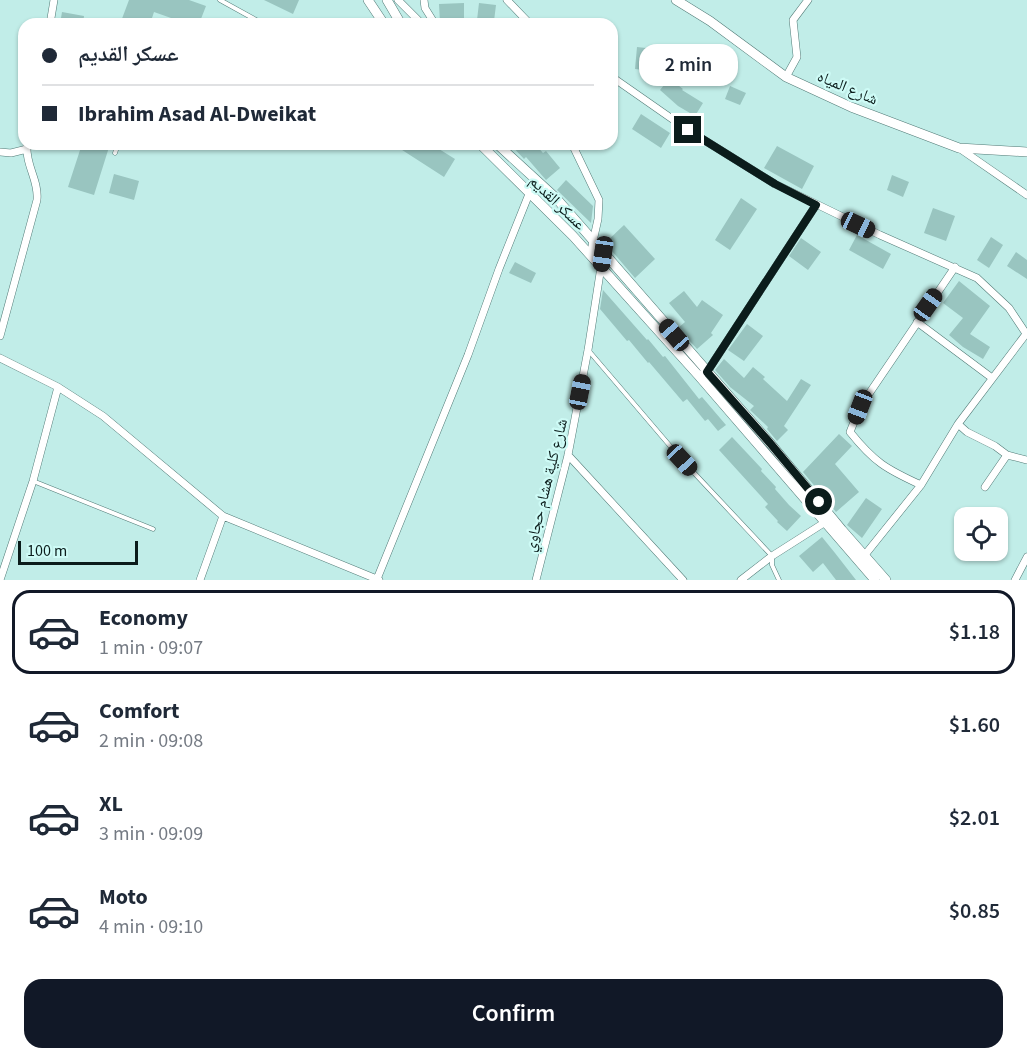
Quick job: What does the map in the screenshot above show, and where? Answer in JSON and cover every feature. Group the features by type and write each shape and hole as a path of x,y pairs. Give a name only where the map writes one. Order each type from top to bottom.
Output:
{"street":[{"path":"51,18 54,0"},
{"path":"368,0 380,18"},
{"path":"387,0 398,18"},
{"path":"398,0 416,18"},
{"path":"424,0 425,8 431,18"},
{"path":"507,0 524,18"},
{"name":"شارع المياه","path":"676,0 710,21 786,77 851,107 959,148 1027,152"},
{"path":"786,77 797,57 793,20 808,0"},
{"path":"618,81 736,161 816,205 976,278 1009,308 1027,334 958,424 921,485 864,556"},
{"path":"959,148 1027,195"},
{"path":"0,152 11,153 18,150"},
{"path":"0,336 37,200 38,191 28,165 27,150"},
{"name":"عسكر القديم","path":"486,150 590,255 702,374"},
{"name":"عسكر القديم","path":"503,150 555,198 594,243 702,374 828,520 875,580"},
{"path":"575,150 599,200 594,243 590,255"},
{"path":"0,358 58,387 103,416 224,516 378,580 468,355 529,194"},
{"path":"702,374 816,205"},
{"name":"شارع كلية هشام حجاوي","path":"536,580 568,455 603,254"},
{"path":"921,485 887,469 866,453 850,432 860,407 955,267"},
{"path":"917,322 992,378"},
{"path":"0,580 33,481 58,387"},
{"path":"958,424 967,432 1007,455 1027,460"},
{"path":"568,455 683,580"},
{"path":"985,487 1007,455"},
{"path":"200,580 224,516"},
{"path":"741,580 772,556 828,520"},
{"name":"عسكر القديم","path":"828,520 886,580"},
{"path":"1015,580 1027,559"}],"lane":[{"path":"220,0 253,18"},
{"path":"588,350 682,460 772,556 772,565 779,580"},
{"path":"33,481 153,529"}],"building":[{"path":"129,0 189,0 206,6 201,18 171,18 154,12 152,18 122,18"},
{"path":"264,0 299,0 293,14"},
{"path":"464,3 464,18 440,18 439,4"},
{"path":"479,3 496,5 494,18 477,18"},
{"path":"62,12 84,16 84,18 61,18"},
{"path":"637,47 655,49 652,71 635,69"},
{"path":"667,53 676,60 665,75 682,90 703,103 695,116 678,106 660,90 664,85 651,76"},
{"path":"730,86 746,93 740,105 725,99"},
{"path":"641,114 670,133 661,148 632,129"},
{"path":"777,146 814,166 802,189 764,168"},
{"path":"80,150 108,150 94,195 68,187"},
{"path":"402,150 441,150 455,159 444,177"},
{"path":"516,150 540,150 543,153 546,151 560,168 546,180 526,157 524,159"},
{"path":"114,174 139,181 134,200 109,193"},
{"path":"892,175 909,182 903,197 887,190"},
{"path":"566,180 593,206 591,223 557,190"},
{"path":"741,198 757,209 730,250 715,240"},
{"path":"933,208 955,216 946,241 924,233"},
{"path":"624,225 655,259 635,278 605,243"},
{"path":"857,235 891,254 883,269 849,250"},
{"path":"991,237 1003,245 989,268 977,260"},
{"path":"801,238 821,252 808,270 789,256"},
{"path":"1016,252 1027,260 1027,279 1007,266"},
{"path":"515,262 536,273 531,283 509,273"},
{"path":"959,281 990,306 970,334 990,347 983,359 949,335 963,318 943,303"},
{"path":"603,290 647,340 663,357 665,356 699,399 702,397 726,425 718,431 708,419 705,421 687,399 683,402 629,340 627,341 600,309"},
{"path":"684,291 697,307 702,300 723,315 711,333 713,335 697,349 678,328 685,322 669,303"},
{"path":"747,324 763,336 744,361 728,350"},
{"path":"724,359 744,378 753,367 787,401 801,379 811,385 784,426 788,430 777,441 767,429 768,427 750,410 754,406 730,387 715,370"},
{"path":"839,434 852,446 835,464 859,492 836,512 803,472"},
{"path":"732,437 762,469 761,471 776,487 775,489 801,516 787,531 765,507 768,504 719,450"},
{"path":"866,498 882,509 862,538 847,525"},
{"path":"822,537 856,580 836,580 823,563 813,572 799,556"}],"route":[{"path":"688,130 775,184 816,205 707,372 819,502"}]}
